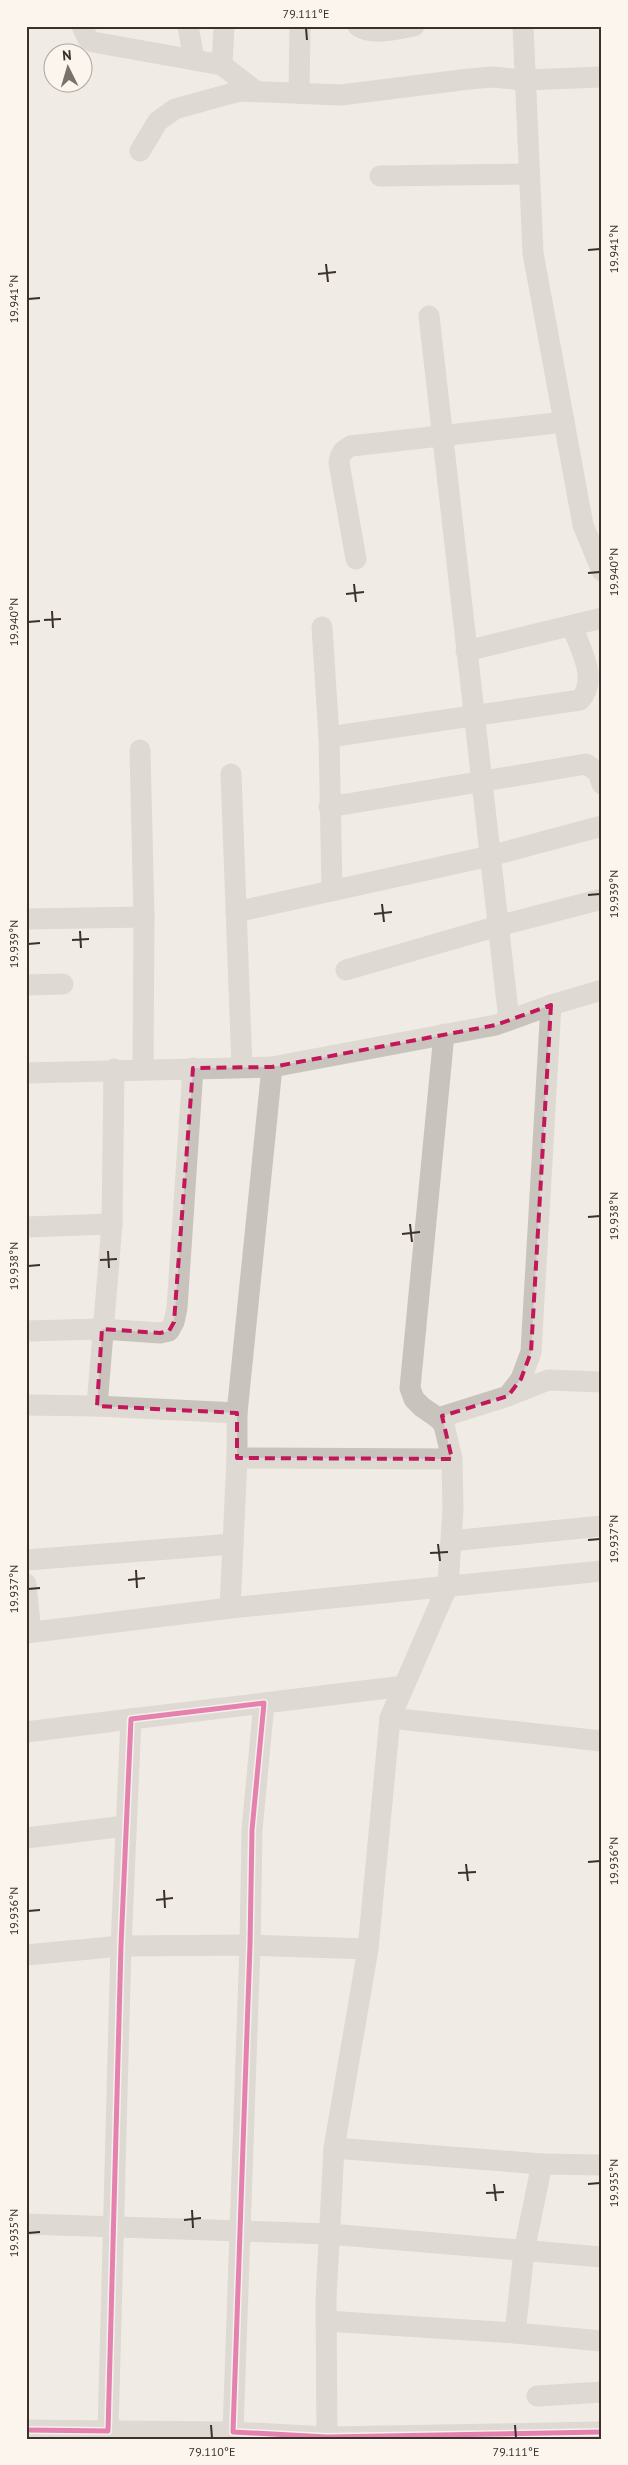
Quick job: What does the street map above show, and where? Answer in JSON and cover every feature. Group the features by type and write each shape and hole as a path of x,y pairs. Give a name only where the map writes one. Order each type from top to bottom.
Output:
{"street":[{"path":"82,26 88,39 93,42 222,65 252,90"},
{"path":"188,26 194,59"},
{"path":"222,65 224,26"},
{"path":"299,93 300,26"},
{"path":"358,26 365,30 376,31 414,26"},
{"path":"523,26 533,253 583,525 602,571"},
{"path":"140,151 158,121 175,109 230,93 252,90 359,94 492,77 525,80 602,77"},
{"path":"380,176 529,174"},
{"path":"429,316 473,715 510,1020"},
{"path":"356,559 339,463 344,449 351,446 564,422"},
{"path":"466,651 602,618"},
{"path":"329,738 580,700 586,694 589,682 588,672 572,626"},
{"path":"322,627 329,738 332,890"},
{"path":"140,750 144,917 143,1069"},
{"path":"329,807 586,764 598,772 602,784"},
{"path":"231,774 242,1067"},
{"path":"236,912 490,856 602,826"},
{"path":"346,970 498,926 602,899"},
{"path":"26,919 144,917"},
{"path":"26,985 63,984"},
{"path":"26,1073 114,1069 272,1067 496,1025 551,1005 602,990"},
{"path":"508,1396 521,1379 531,1352 551,1005"},
{"path":"327,2438 326,2321 334,2148 368,1949 390,1718 448,1585 451,1541 452,1459 444,1425 414,1399 410,1388 444,1034"},
{"path":"230,1608 237,1458 237,1413 272,1067"},
{"path":"26,1331 102,1329 160,1333 169,1331 174,1322 193,1068"},
{"path":"97,1406 112,1224 114,1069"},
{"path":"26,1227 112,1224"},
{"path":"438,1418 508,1396 548,1380 602,1382"},
{"path":"26,1405 97,1406 237,1413"},
{"path":"237,1458 452,1459"},
{"path":"451,1541 602,1526"},
{"path":"26,1560 233,1544"},
{"path":"26,1584 29,1632 230,1608 602,1571"},
{"path":"26,1732 404,1686"},
{"path":"233,2432 250,1945 252,1830 264,1703"},
{"path":"390,1718 602,1741"},
{"path":"108,2431 120,1946 130,1719"},
{"path":"26,1838 125,1826"},
{"path":"26,1955 120,1946 250,1945 368,1949"},
{"path":"334,2148 542,2164 602,2165"},
{"path":"515,2333 524,2250 542,2164"},
{"path":"26,2224 329,2234 602,2257"},
{"path":"326,2321 515,2333 602,2341"},
{"path":"537,2396 602,2392"},
{"path":"26,2430 233,2432 327,2438 602,2432"}],"highlighted area":[{"path":"551,1005 531,1352 521,1379 508,1396 442,1416 452,1459 237,1458 237,1413 97,1406 102,1329 160,1333 169,1331 174,1322 193,1068 272,1067 496,1025"}],"cycle path":[{"path":"26,2430 108,2431 121,1946 131,1719 264,1703 252,1830 250,1945 233,2432 327,2437 602,2432"}]}
